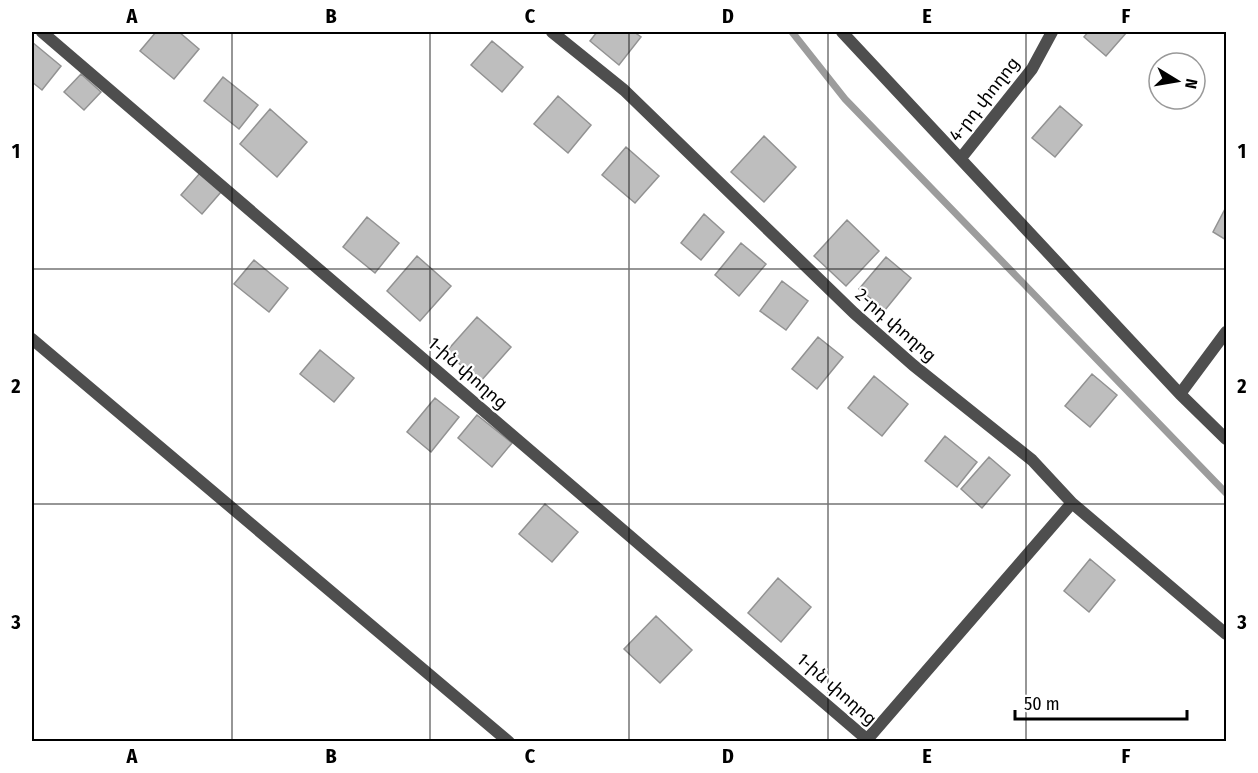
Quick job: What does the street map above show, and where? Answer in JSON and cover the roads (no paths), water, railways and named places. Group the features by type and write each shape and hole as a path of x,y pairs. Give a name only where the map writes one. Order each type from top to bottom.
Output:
{"street":[{"name":"1-ին փողոց","path":"42,32 867,741"},
{"name":"2-րդ փողոց","path":"552,32 624,90 854,313 913,365 1032,460 1072,503 1227,634"},
{"path":"842,32 886,82 961,158 1180,394 1227,440"},
{"name":"4-րդ փողոց","path":"961,158 1032,69 1052,32"},
{"path":"1180,394 1227,332"},
{"path":"32,339 509,741"},
{"path":"867,741 1072,503"}],"waterway":[{"path":"792,32 845,99 1226,493"}]}
